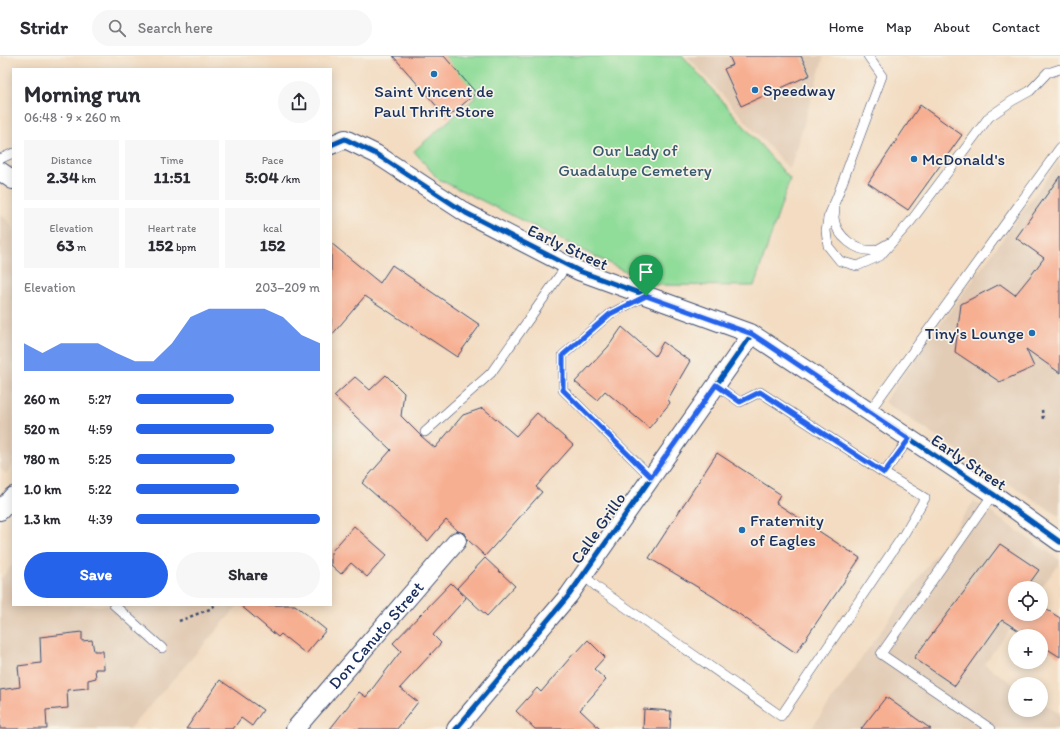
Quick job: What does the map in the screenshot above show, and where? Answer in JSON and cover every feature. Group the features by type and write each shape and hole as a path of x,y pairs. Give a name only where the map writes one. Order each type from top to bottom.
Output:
{"street":[{"name":"Early Street","path":"332,145 345,139 376,154 466,213 579,271 752,334 992,494 1060,542"},
{"path":"0,171 12,179"},
{"name":"Calle Grillo","path":"456,729 555,611 583,575 752,334"},
{"name":"Don Canuto Street","path":"295,729 457,541"}],"lane":[{"path":"868,56 882,76 828,218 826,231 828,246 840,261 858,266 880,256 911,221 989,117 1030,91 1048,72 1060,69"},
{"path":"869,412 1060,148"},
{"path":"0,159 12,153"},
{"path":"837,197 834,217 837,229 848,242 861,250 876,250 894,240"},
{"path":"425,432 491,373 567,265"},
{"path":"646,296 610,314 563,355 563,390 651,477"},
{"path":"583,575 598,588 782,716 904,534 925,498 760,392 740,402 716,385"},
{"path":"884,473 909,439"},
{"path":"991,729 881,654 992,494"},
{"path":"115,606 162,648"}],"path":[{"path":"1042,410 1043,419"},
{"path":"178,621 210,609 214,606"}],"shaded area":[{"name":"Speedway","path":"687,56 824,56 790,170"},
{"path":"1060,160 1060,517 884,402"},
{"path":"0,213 12,225 12,466 6,474 0,468"},
{"path":"974,501 1060,560 1060,563 1046,581 1008,581 1008,621 1017,621 1011,629 1008,629 1008,632 984,664 1008,680 1008,717 1048,717 1048,706 1060,714 1060,729 811,729"},
{"path":"12,565 12,606 238,606 129,729 0,729 0,580"}],"green space":[{"name":"Our Lady of Guadalupe Cemetery","path":"440,56 683,56 790,179 754,286 653,285 438,179 414,151 476,97"}],"building":[{"name":"Saint Vincent de Paul Thrift Store","path":"393,56 444,56 476,93 447,118"},
{"name":"Speedway","path":"729,56 801,56 810,75 741,106 724,69 733,65"},
{"name":"McDonald's","path":"920,105 962,135 908,210 868,183"},
{"path":"1060,176 1060,373 1026,349 1034,367 1000,382 955,352 961,304 1000,284 1015,295 1032,274 1044,258 1016,238"},
{"path":"332,244 380,283 392,265 480,325 457,357 365,296 332,335"},
{"path":"622,327 655,356 663,342 690,361 668,399 670,403 649,428 605,391 597,400 575,382 608,347"},
{"path":"386,375 404,393 401,416 435,448 463,415 483,408 516,436 537,413 573,445 536,487 542,492 485,556 467,539 464,533 458,531 446,520 428,541 362,483 391,450 334,396 355,377 370,390"},
{"name":"Fraternity of Eagles","path":"717,453 780,494 776,503 860,558 796,653 714,597 649,558"},
{"path":"354,526 387,555 367,577 351,563 341,574 332,566 332,551"},
{"path":"1000,544 1039,570 1031,581 1008,581 1008,621 1048,621 1048,610 1060,618 1060,657 1048,649 1048,629 1016,629 1002,620 955,686 914,658"},
{"path":"485,558 515,586 487,616 457,588"},
{"path":"451,583 466,598 433,635 441,643 400,688 418,702 397,729 330,729 359,692 366,697 401,651 393,643"},
{"path":"241,606 296,606 326,630 306,654 281,634 278,637"},
{"path":"82,632 82,641 92,640 94,651 103,651 104,669 95,669 96,678 88,680 88,688 67,690 68,708 46,710 47,729 0,729 0,690 20,687 18,666 41,663 40,637"},
{"path":"588,640 605,657 594,669 606,680 580,710 600,729 535,729 516,711 537,688 541,692 575,652 576,653"},
{"path":"220,680 263,710 252,726 241,718 233,729 186,729"},
{"path":"886,697 931,729 861,729"},
{"path":"644,709 671,711 670,729 643,729"}],"cycle path":[{"path":"332,145 345,139 376,154 466,213 579,271 752,334 993,494 1060,542"},
{"path":"456,729 569,595 752,334"}],"place":[{"name":"Saint Vincent de Paul Thrift Store","path":"434,74"},
{"name":"Speedway","path":"755,90"},
{"name":"McDonald's","path":"914,159"},
{"name":"Tiny's Lounge","path":"1032,333"},
{"name":"Fraternity of Eagles","path":"742,530"}],"route":[{"path":"646,296 752,334 909,439 884,473 760,392 740,402 716,385 651,477 563,390 563,355 610,314 646,296"}]}
